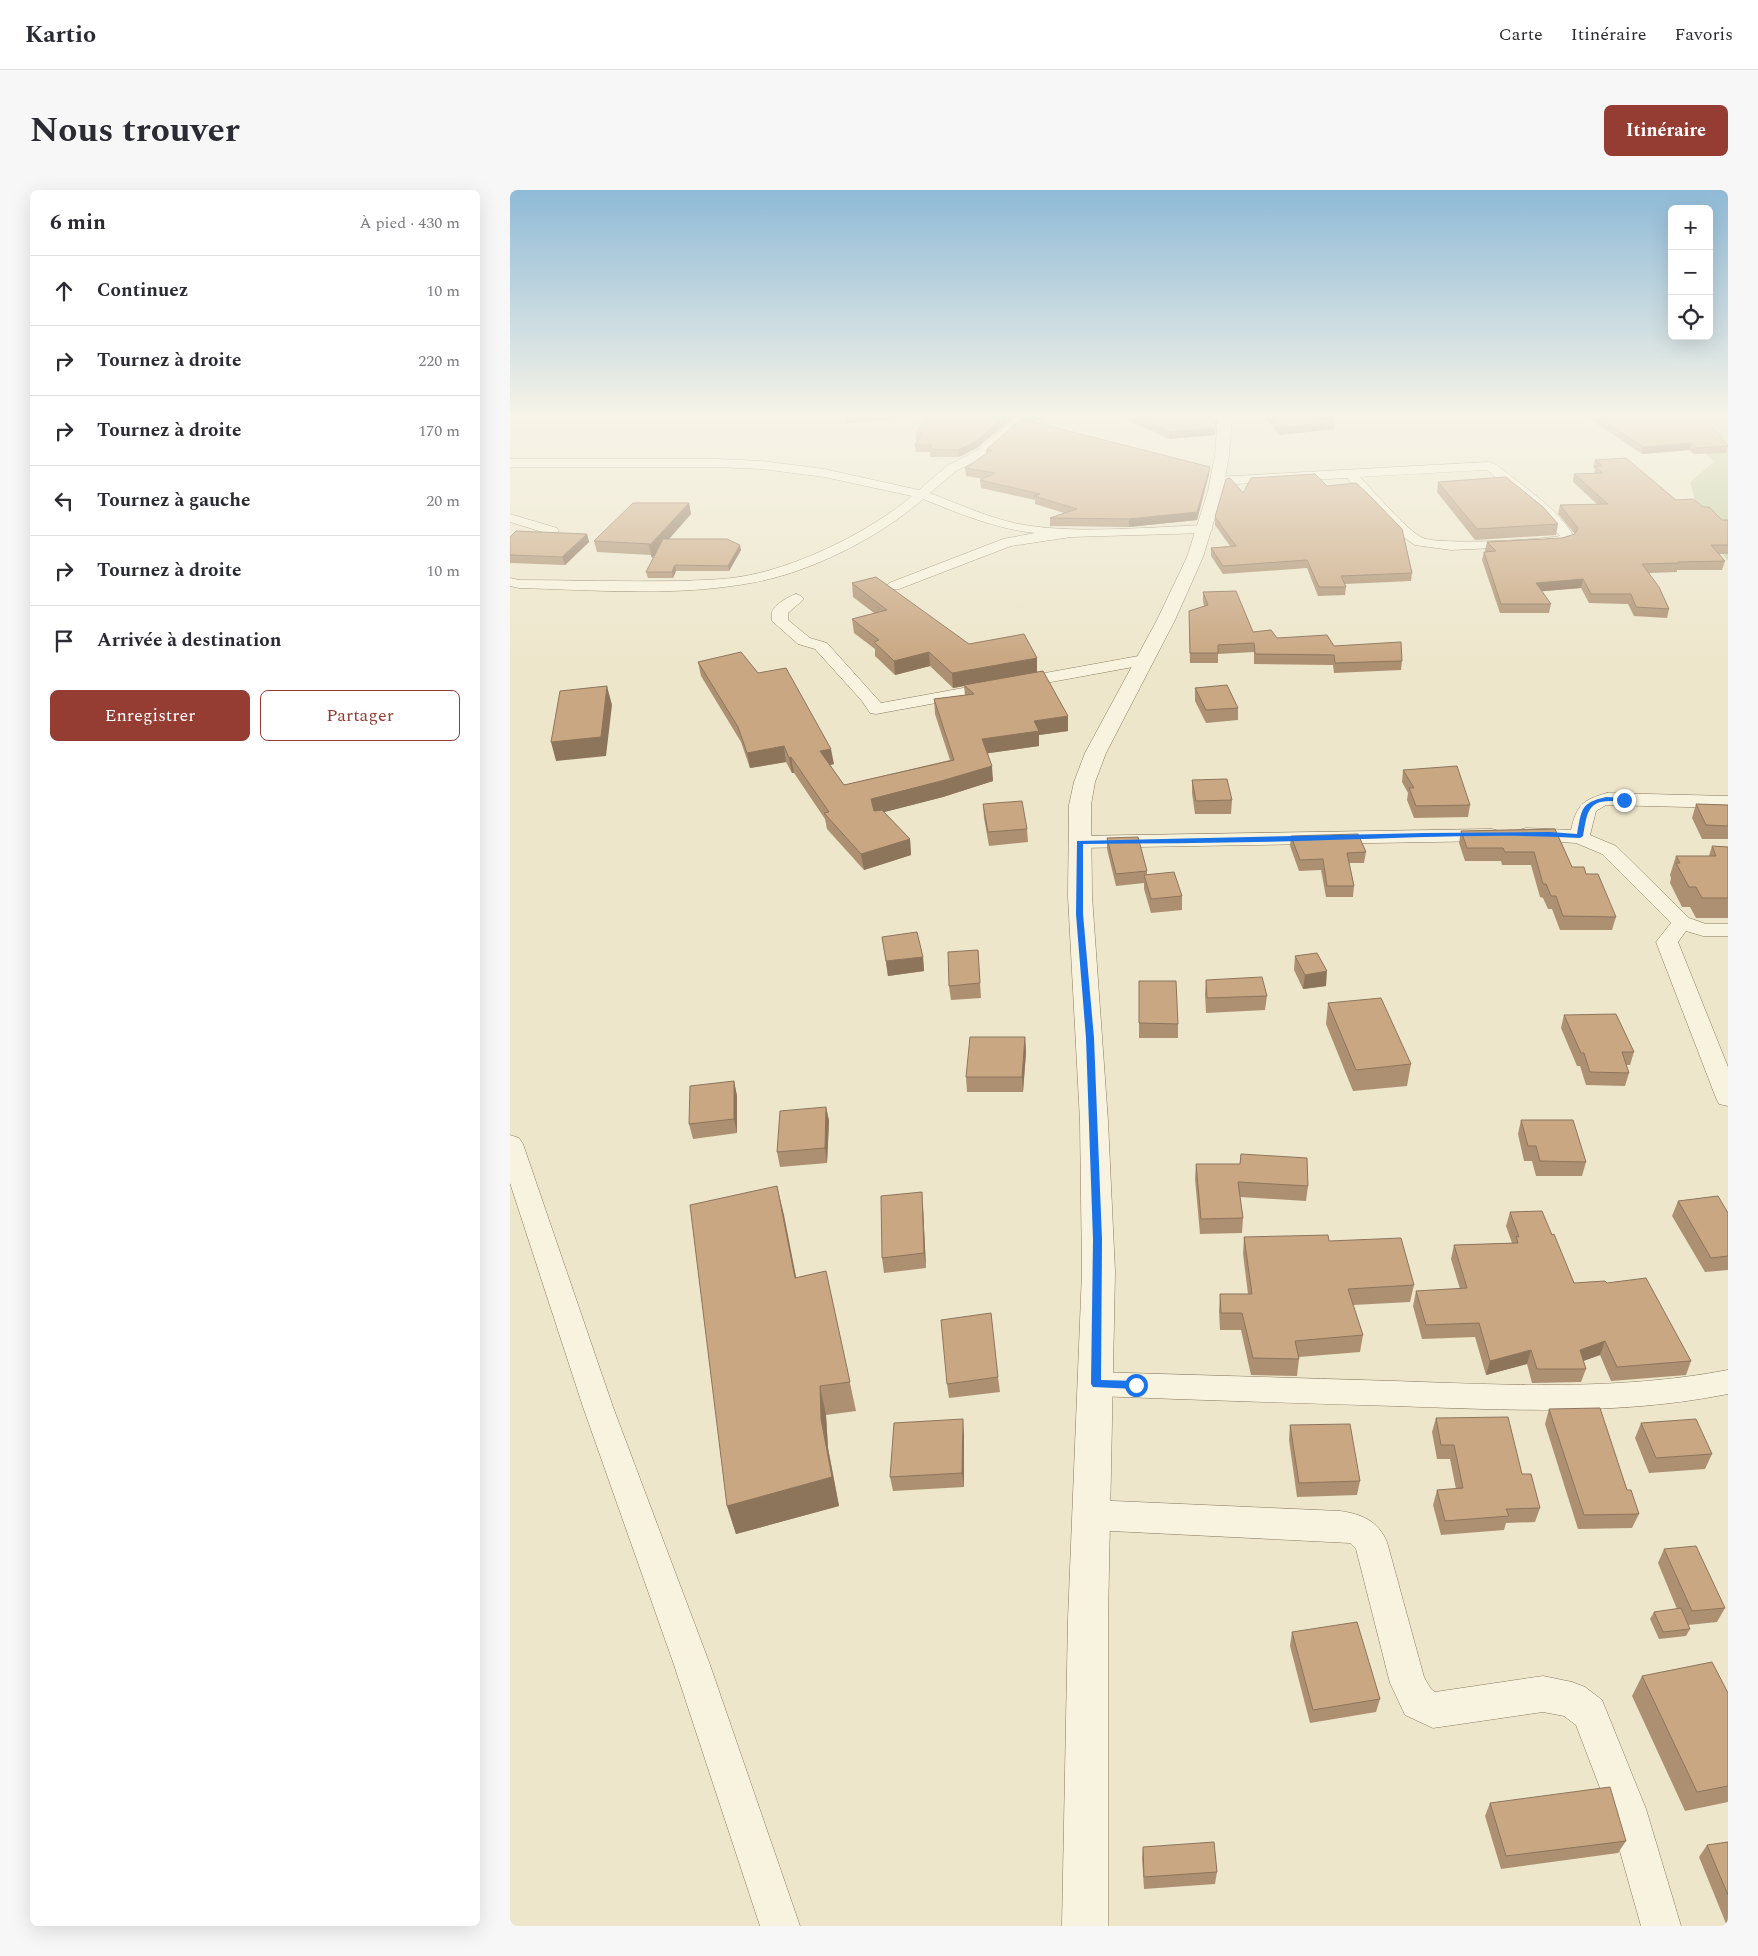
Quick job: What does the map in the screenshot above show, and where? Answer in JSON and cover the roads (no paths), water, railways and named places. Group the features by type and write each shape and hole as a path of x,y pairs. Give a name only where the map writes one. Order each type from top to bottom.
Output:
{"street":[{"path":"510,582 519,584 651,586 713,584 751,579 789,568 844,546 896,516 917,498"},
{"path":"932,498 980,518 1014,527 1071,533"},
{"path":"1085,1926 1086,1688 1096,1384 1098,1240 1090,1038 1080,914 1079,842 1082,793 1089,766 1134,684 1147,654 1173,609 1206,529 1214,498"},
{"path":"1373,498 1408,534 1420,542 1451,546 1560,541 1568,538 1567,533 1527,498"},
{"path":"510,518 552,531"},
{"path":"894,586 1008,542 1071,533 1206,529"},
{"path":"796,599 780,612 780,621 804,641 821,646 869,698 875,708 878,709 1147,654"},
{"path":"1580,836 1586,810 1592,802 1606,799 1728,802"},
{"path":"1079,842 1550,834 1580,836 1609,850 1682,922 1703,930 1728,930"},
{"path":"1682,922 1667,942 1728,1098"},
{"path":"510,1144 598,1407 691,1662 780,1926"},
{"path":"1096,1384 1514,1397 1613,1397 1728,1382"},
{"path":"1091,1515 1340,1526 1355,1528 1363,1533 1371,1542 1408,1683 1418,1702 1433,1710 1543,1694 1572,1700 1589,1713 1626,1809 1661,1926"}]}
